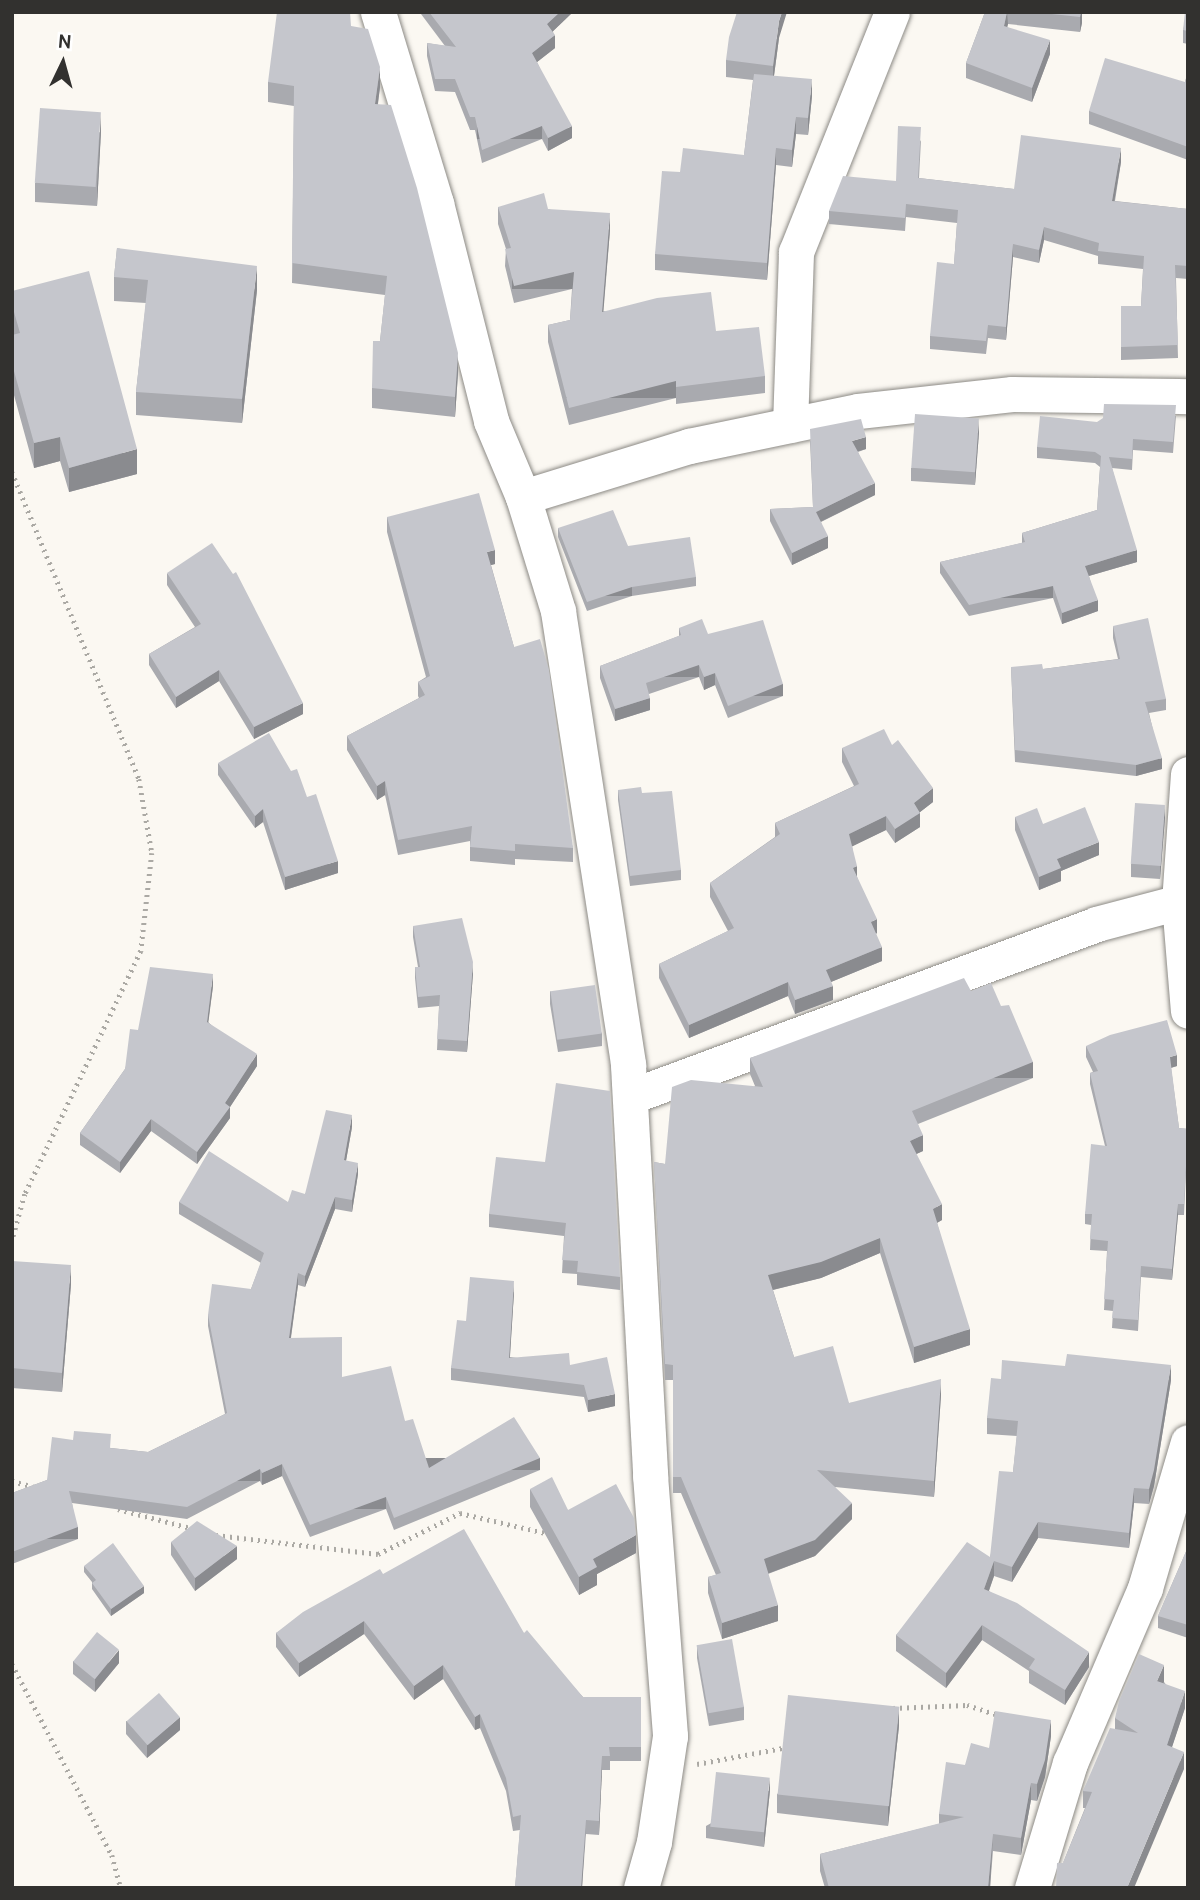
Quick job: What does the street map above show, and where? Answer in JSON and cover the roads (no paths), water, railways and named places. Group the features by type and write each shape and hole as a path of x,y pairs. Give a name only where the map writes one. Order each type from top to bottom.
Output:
{"street":[{"path":"378,12 436,203 491,421 523,497 558,611 632,1096 650,1475 670,1736 654,1842 641,1888"},
{"path":"790,425 796,252 892,12"},
{"path":"523,497 690,446 858,411 1012,394 1188,396"},
{"path":"1188,774 1179,902 1188,1011"},
{"path":"632,1096 1096,924 1179,902"},
{"path":"1032,1888 1070,1763 1145,1588 1188,1442"}]}
